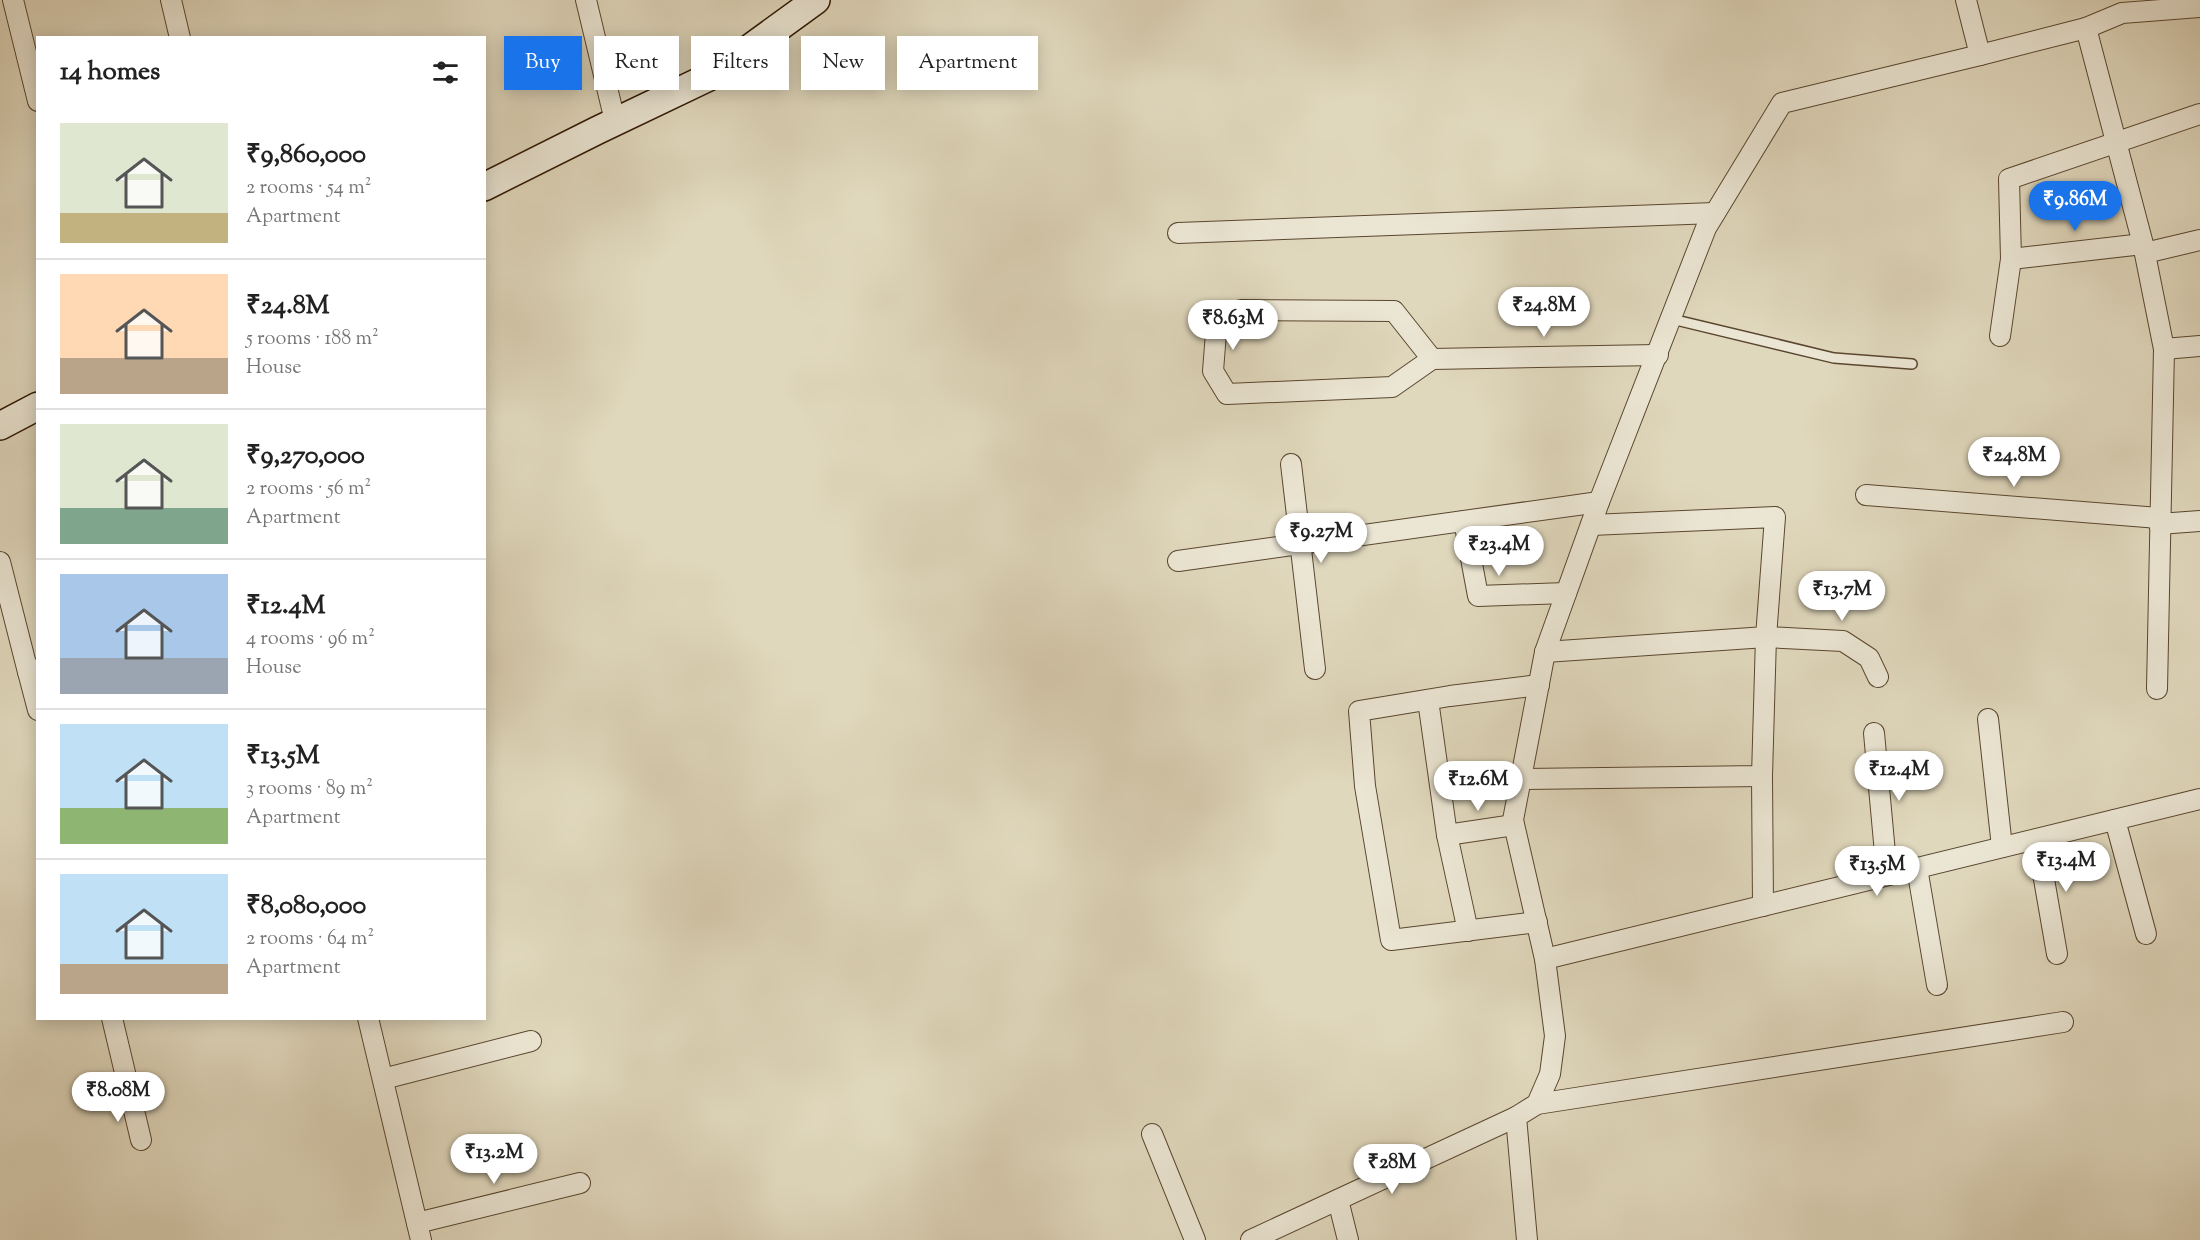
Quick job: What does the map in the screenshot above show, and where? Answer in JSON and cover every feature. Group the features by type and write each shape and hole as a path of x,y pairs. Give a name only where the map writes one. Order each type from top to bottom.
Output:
{"main road":[{"path":"486,186 713,75 816,0"},
{"path":"0,426 36,407"}],"street":[{"path":"13,0 36,93"},
{"path":"171,0 180,36"},
{"path":"586,0 615,121"},
{"path":"1966,0 1980,55"},
{"path":"1537,1104 1550,1074 1555,1036 1545,959 1514,825 1545,652 1599,502 1706,228 1715,213 1782,103 2086,28 2122,13 2200,7"},
{"path":"2086,28 2144,248 2164,349 2157,689"},
{"path":"2000,336 2011,259 2009,179 2200,114"},
{"path":"1178,233 1715,213"},
{"path":"2011,259 2144,248 2200,240"},
{"path":"1432,359 1394,311 1241,310 1216,333 1212,371 1227,394 1392,387 1432,359 1658,355"},
{"path":"2164,349 2200,346"},
{"path":"1291,464 1315,669"},
{"path":"1866,495 2159,521 2200,521"},
{"path":"1178,561 1599,502"},
{"path":"1591,525 1775,517 1766,637 1762,776 1763,906"},
{"path":"1464,520 1478,596 1566,593"},
{"path":"0,562 33,670 36,694"},
{"path":"1545,652 1766,637 1844,641 1869,657 1878,677"},
{"path":"1537,922 1391,940 1365,786 1359,711 1539,685"},
{"path":"1428,700 1447,835 1468,931"},
{"path":"1988,719 2002,847"},
{"path":"1874,733 1887,875"},
{"path":"1521,779 1762,776"},
{"path":"1545,959 2200,799"},
{"path":"2115,820 2146,934"},
{"path":"1447,835 1514,825"},
{"path":"2037,838 2057,954"},
{"path":"1917,868 1936,985"},
{"path":"117,1020 141,1140"},
{"path":"368,1020 419,1232 580,1183"},
{"path":"1251,1240 1516,1117 1537,1104 2064,1022"},
{"path":"383,1079 531,1041"},
{"path":"1516,1117 1527,1240"},
{"path":"1152,1134 1195,1240"},
{"path":"1338,1200 1348,1240"}],"lane":[{"path":"1672,318 1834,358 1912,364"}]}
